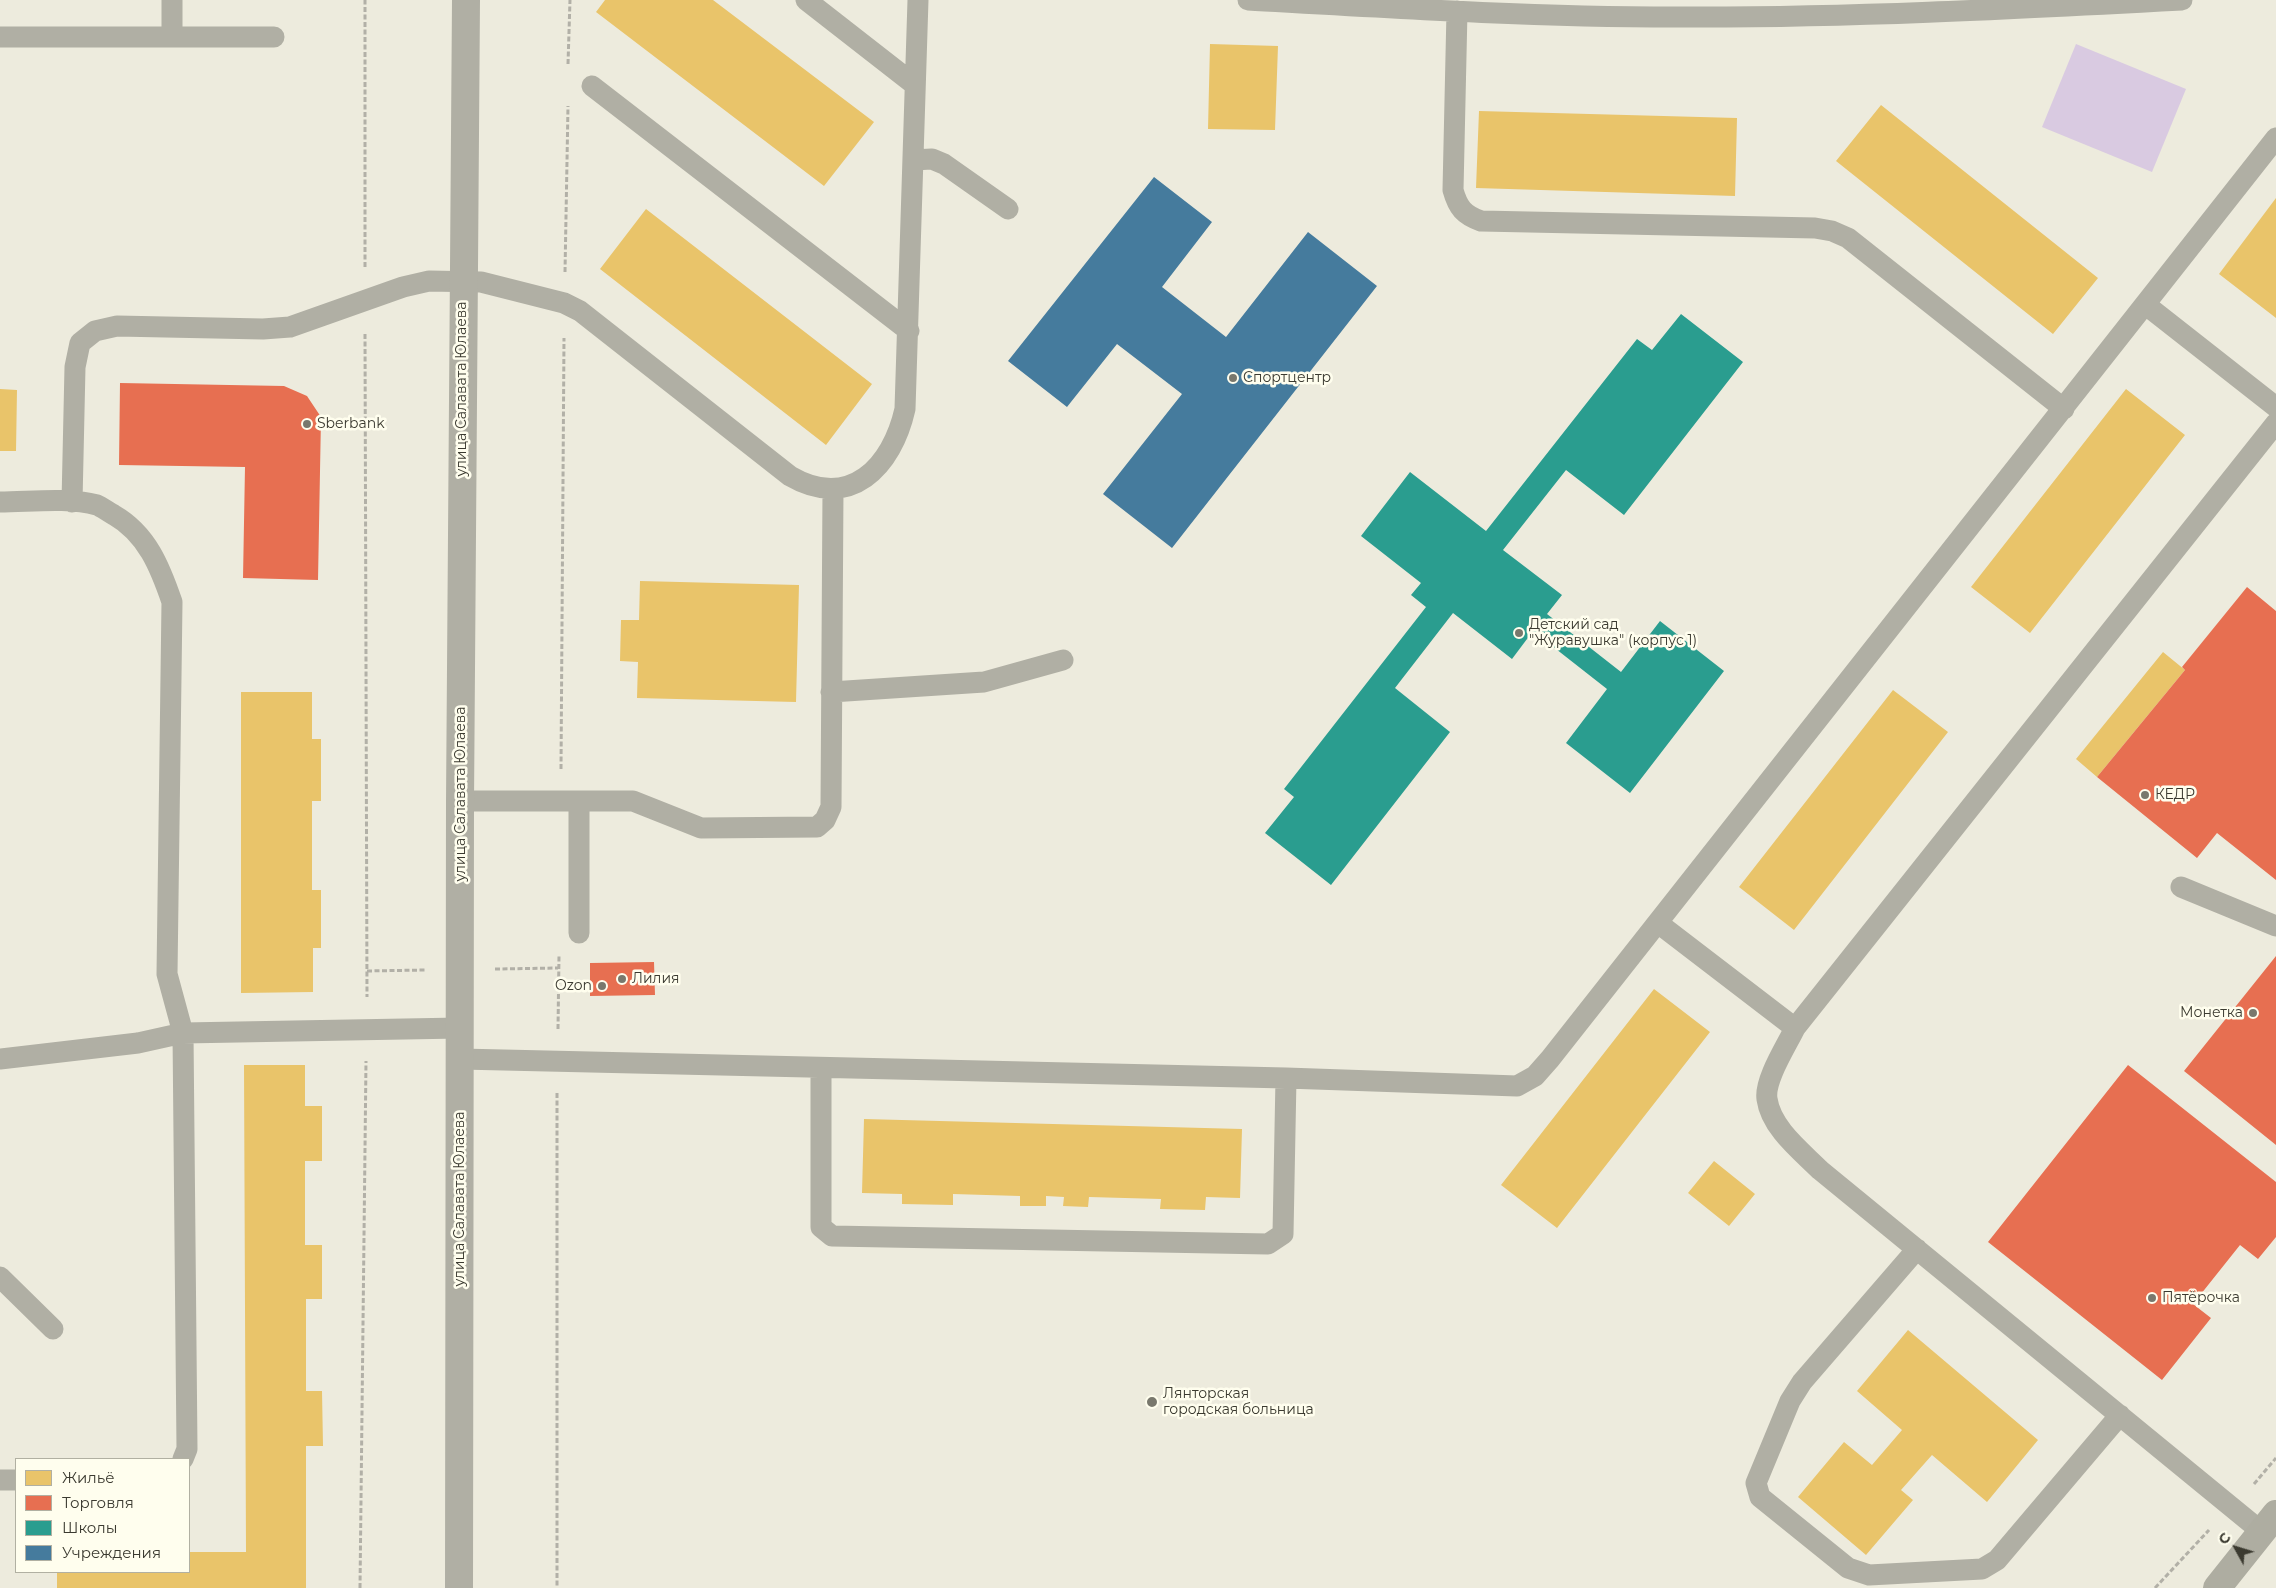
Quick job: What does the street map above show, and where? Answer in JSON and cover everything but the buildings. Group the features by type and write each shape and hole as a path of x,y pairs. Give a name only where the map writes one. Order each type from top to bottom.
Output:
{"main road":[{"path":"2217,1588 2269,1523"}],"street":[{"name":"улица Салавата Юлаева","path":"459,1588 460,801 466,0"}],"lane":[{"path":"172,0 172,37"},
{"path":"806,0 915,85"},
{"path":"72,502 74,367 80,344 95,331 117,326 263,329 290,327 365,300 429,280 463,280 526,293 564,304 580,311 790,476 805,485 833,489 860,480 876,468 892,450 906,409 918,0"},
{"path":"1248,0 1458,11 1674,17 1996,10 2182,0"},
{"path":"1458,11 1453,190 1458,206 1468,216 1481,221 1815,228 1832,231 1848,238 2064,409"},
{"path":"0,37 274,37"},
{"path":"592,86 909,331"},
{"path":"460,1059 1286,1078 1517,1086 1535,1076 1658,923 2276,138"},
{"path":"913,160 932,159 944,164 1008,209"},
{"path":"2146,305 2276,406"},
{"path":"2269,1523 2120,1415 1820,1170 1791,1141 1772,1117 1766,1098 1772,1074 1796,1028 2276,423"},
{"path":"460,801 633,801 701,828 817,827 825,820 831,807 833,489"},
{"path":"0,502 72,502 98,505 127,523 145,542 161,568 172,602 167,974 183,1034 187,1449 184,1458"},
{"path":"831,692 984,682 1063,660"},
{"path":"579,801 579,933"},
{"path":"2180,887 2276,926"},
{"path":"1658,923 1796,1028"},
{"path":"0,1059 138,1043 183,1034 460,1028"},
{"path":"821,1068 821,1227 832,1236 1268,1244 1283,1234 1286,1078"},
{"path":"1917,1249 1802,1382 1790,1401 1756,1482 1760,1497 1848,1568 1869,1575 1982,1570 1997,1560 2120,1415"},
{"path":"0,1278 53,1329"},
{"path":"0,1480 15,1480"}],"path":[{"path":"360,1588 367,1030 365,0"}],"shaded area":[{"path":"2076,44 2186,89 2152,172 2042,127"}],"place":[{"name":"Спортцентр","path":"1233,378"},
{"name":"Sberbank","path":"307,424"},
{"name":"Детский сад \"Журавушка\" (корпус 1)","path":"1519,633"},
{"name":"КЕДР","path":"2145,795"},
{"name":"Лилия","path":"622,979"},
{"name":"Ozon","path":"602,986"},
{"name":"Монетка","path":"2253,1013"},
{"name":"Пятёрочка","path":"2152,1298"},
{"name":"Лянторская городская больница","path":"1152,1402"}]}
